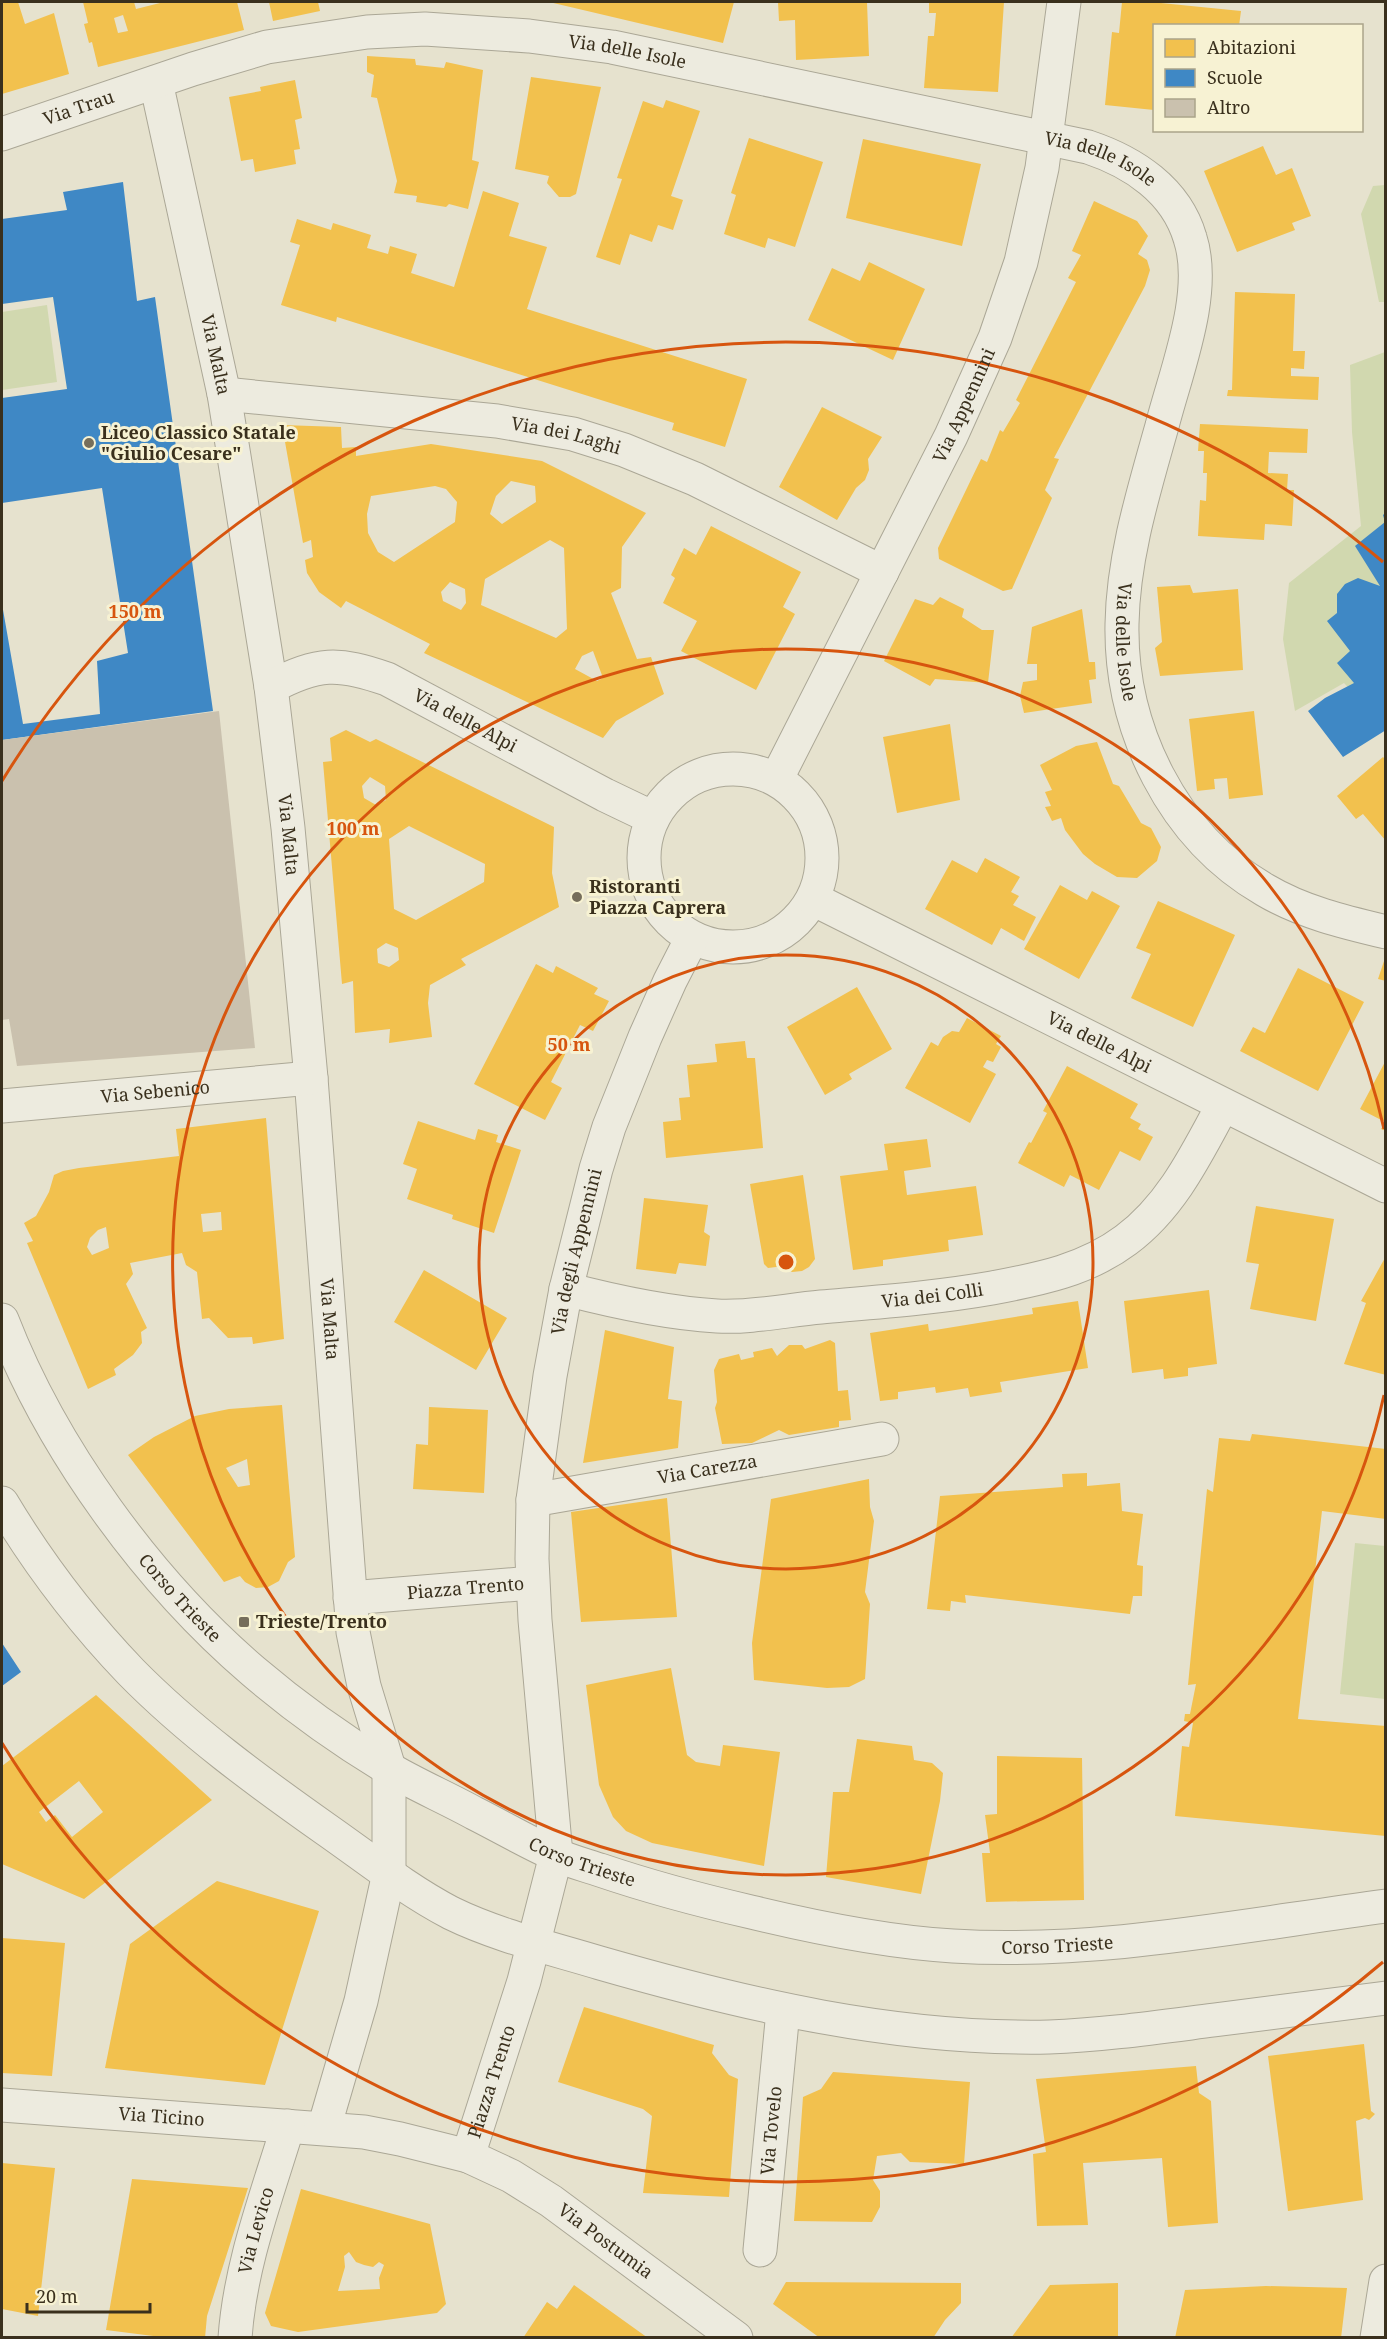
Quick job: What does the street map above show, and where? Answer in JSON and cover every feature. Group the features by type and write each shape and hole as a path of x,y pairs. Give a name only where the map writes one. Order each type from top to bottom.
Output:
{"street":[{"name":"Via Appennini","path":"777,778 965,408 996,338 1023,251 1047,140 1064,2"},
{"name":"Via delle Isole","path":"156,82 235,56 283,44 366,32 444,30 530,36 612,47 1088,147 1128,164 1162,189 1174,204 1191,239 1196,280 1194,303 1134,535 1123,605 1122,642 1134,711 1163,788 1196,834 1232,868 1250,881 1300,907 1329,918 1386,932"},
{"name":"Via Trau","path":"2,134 156,82"},
{"name":"Via Malta","path":"156,82 224,394 272,687 288,828 311,1078 350,1598"},
{"name":"Via dei Laghi","path":"224,394 497,421 573,434 624,450 695,479 882,572"},
{"name":"Via delle Alpi","path":"272,687 306,670 331,666 348,667 387,679 605,795 653,818"},
{"path":"721,768 749,769 777,778 798,795 814,818 822,844 822,871 813,899 796,922 773,938 747,947 719,947 692,938 671,923 654,901 645,876 643,851 646,833 653,818 669,794 693,777 702,774 721,768"},
{"name":"Via delle Alpi","path":"813,899 1386,1186"},
{"name":"Via degli Appennini","path":"532,1583 533,1500 546,1395 566,1289 609,1127 645,1037 692,938"},
{"name":"Via Sebenico","path":"2,1106 311,1078"},
{"name":"Via dei Colli","path":"566,1289 666,1311 729,1316 911,1299 1051,1276 1099,1257 1128,1238 1153,1215 1184,1176 1223,1105"},
{"name":"Corso Trieste","path":"2,1320 21,1366 67,1450 93,1491 155,1571 252,1670 337,1735 389,1768 556,1855 669,1893 795,1923 877,1938 955,1947 1061,1947 1142,1939 1386,1906"},
{"name":"Via Carezza","path":"533,1500 882,1439"},
{"path":"2,1503 46,1569 79,1612 140,1680 204,1737 292,1805 388,1873 453,1914 534,1944 681,1986 783,2011 918,2030 1000,2036 1051,2037 1151,2029 1386,1998"},
{"name":"Piazza Trento","path":"324,2128 383,2135 468,2156 534,1944 556,1855 532,1583 350,1598"},
{"path":"324,2128 362,2001 388,1873 389,1768 357,1660 350,1598"},
{"name":"Via Tovelo","path":"760,2250 783,2011"},
{"name":"Via Ticino","path":"2,2105 324,2128"},
{"name":"Via Levico","path":"235,2337 244,2273 288,2126"},
{"name":"Via Postumia","path":"468,2156 490,2165 531,2188 736,2337"},
{"path":"1377,2337 1386,2281"}],"green space":[{"path":"1385,185 1385,302 1379,302 1361,214 1373,186"},
{"path":"47,305 57,382 2,390 2,312"},
{"path":"1385,352 1385,726 1344,683 1295,711 1283,639 1289,583 1361,526 1352,432 1350,365"},
{"path":"1355,1543 1385,1546 1385,1699 1340,1694"}],"building: Abitazioni":[{"path":"2,2 18,2 25,24 54,13 69,74 2,94"},
{"path":"83,2 134,2 136,9 164,2 237,2 244,30 98,67 92,42 89,43 84,24 88,23","holes":["123,15 128,31 118,33 114,18"]},
{"path":"269,2 318,2 320,11 273,21"},
{"path":"549,2 734,2 723,43"},
{"path":"778,2 867,2 869,56 796,60 795,20 779,21"},
{"path":"929,2 1004,2 998,92 924,88 928,36 934,36 936,13 929,13"},
{"path":"1122,2 1151,2 1241,11 1239,24 1153,24 1153,110 1105,105 1112,32 1119,33"},
{"path":"367,56 415,59 416,65 444,68 446,62 483,70 472,160 479,162 468,209 449,204 446,207 416,202 417,196 394,193 397,181 377,98 371,97 374,75 367,72"},
{"path":"531,77 601,87 576,194 570,197 559,197 547,183 549,176 515,169"},
{"path":"295,80 302,118 295,120 300,149 294,150 296,164 255,172 253,159 241,161 229,97 261,91 260,87"},
{"path":"666,100 700,111 671,196 683,200 673,230 658,225 652,242 630,234 620,265 596,257 622,179 617,178 643,101 663,108"},
{"path":"749,138 823,162 795,247 768,238 765,248 724,234 736,195 731,193"},
{"path":"863,139 981,164 962,246 846,218"},
{"path":"1263,146 1276,175 1292,168 1311,216 1292,223 1295,230 1237,252 1204,171"},
{"path":"483,191 519,203 509,236 547,247 527,309 747,379 725,447 672,430 674,423 337,317 336,322 281,305 300,245 290,242 297,219 331,230 333,223 371,235 367,248 388,254 390,246 417,254 411,273 454,287"},
{"path":"1094,201 1137,221 1148,236 1138,254 1147,260 1150,270 1145,286 1054,458 1059,459 1045,490 1052,498 1012,589 1003,591 939,559 938,548 981,459 987,462 1000,430 1003,432 1020,403 1016,400 1076,282 1068,278 1081,255 1072,251"},
{"path":"869,262 925,289 893,360 808,320 832,268 860,281"},
{"path":"1235,292 1295,294 1293,351 1305,351 1304,369 1291,368 1291,376 1319,377 1318,400 1227,396 1228,390 1232,390"},
{"path":"822,407 882,437 868,459 869,470 865,480 856,488 837,520 779,487"},
{"path":"1200,424 1308,429 1307,453 1269,452 1268,473 1288,474 1287,490 1294,490 1292,526 1265,524 1264,540 1198,536 1200,500 1206,501 1207,473 1203,473 1204,451 1198,451"},
{"path":"282,425 341,427 342,448 356,447 356,456 431,444 542,461 646,513 622,547 621,588 611,593 637,659 651,657 664,694 616,721 603,738 424,653 430,644 346,601 341,608 319,592 307,573 305,560 313,557 311,540 303,543","holes":["511,481 535,486 536,502 502,524 490,514 496,496","435,486 446,489 457,502 455,522 394,562 378,552 368,533 367,514 371,496","550,540 564,548 567,629 556,638 481,605 485,579","450,582 465,589 466,603 461,610 443,601 441,592","593,651 603,678 597,681 575,669 582,656"]},
{"path":"711,526 801,572 783,607 795,614 756,690 681,651 697,621 663,603 675,578 671,575 684,548 696,555"},
{"path":"1190,585 1193,593 1238,589 1243,670 1160,676 1155,648 1162,642 1157,587"},
{"path":"940,597 964,609 962,617 982,630 994,630 988,683 935,679 930,686 884,661 915,599 933,605"},
{"path":"1082,609 1089,662 1095,662 1096,679 1089,680 1092,703 1024,713 1020,696 1023,682 1037,680 1037,664 1027,664 1032,627"},
{"path":"1254,711 1263,795 1229,799 1227,778 1214,779 1215,789 1197,791 1189,719"},
{"path":"950,724 960,800 897,813 883,737"},
{"path":"346,730 370,742 376,739 554,827 552,873 559,907 461,959 466,965 430,985 428,1003 432,1037 389,1043 390,1029 355,1033 353,981 342,984 323,762 332,761 330,738","holes":["370,777 385,786 386,800 376,805 364,798 362,786","409,826 485,864 484,882 416,920 394,909 389,839","386,943 398,948 399,960 389,967 378,963 377,949"]},
{"path":"1097,742 1113,784 1119,786 1141,823 1151,828 1161,847 1157,861 1137,878 1117,877 1095,864 1083,854 1065,830 1061,818 1052,821 1045,807 1051,806 1045,792 1052,790 1040,765 1076,746"},
{"path":"1383,757 1386,760 1386,841 1363,814 1356,819 1337,796"},
{"path":"985,858 1020,877 1011,892 1019,896 1013,905 1036,917 1024,941 1001,928 992,945 925,909 952,860 977,873"},
{"path":"1060,885 1087,900 1092,891 1120,906 1079,979 1024,949"},
{"path":"1158,901 1235,935 1193,1027 1131,998 1151,954 1136,948"},
{"path":"1386,955 1386,981 1378,979"},
{"path":"536,964 553,973 556,966 598,988 594,994 609,1001 593,1031 580,1025 551,1082 562,1088 545,1120 474,1084"},
{"path":"1298,968 1364,1002 1318,1091 1240,1051 1253,1027 1265,1033"},
{"path":"857,987 892,1049 849,1074 852,1079 825,1095 787,1027"},
{"path":"967,1018 1001,1036 996,1044 1001,1047 993,1062 987,1060 983,1067 996,1074 970,1123 905,1088 931,1042 938,1046 943,1037 952,1031 959,1032"},
{"path":"745,1041 747,1058 755,1058 763,1148 666,1158 663,1122 681,1120 679,1098 690,1097 687,1065 717,1062 715,1044"},
{"path":"1386,1060 1386,1131 1381,1129 1385,1122 1360,1109"},
{"path":"1067,1066 1138,1104 1130,1118 1141,1124 1138,1129 1153,1137 1140,1161 1120,1151 1099,1190 1070,1175 1064,1187 1018,1163 1047,1113 1043,1111"},
{"path":"266,1118 284,1339 253,1344 252,1337 228,1338 209,1318 202,1319 197,1272 186,1265 182,1253 130,1263 133,1274 126,1284 147,1328 141,1332 142,1343 133,1355 114,1369 116,1375 88,1389 27,1243 33,1241 24,1223 36,1216 49,1192 54,1175 79,1168 179,1156 176,1129","holes":["221,1212 222,1230 203,1232 201,1214","106,1227 109,1248 92,1255 87,1247 90,1238 98,1230"]},
{"path":"418,1121 475,1140 478,1129 498,1135 496,1142 521,1150 494,1233 452,1219 453,1215 407,1199 417,1169 403,1164"},
{"path":"927,1139 931,1167 904,1171 907,1195 976,1186 983,1235 948,1240 949,1251 883,1260 883,1266 853,1270 840,1176 888,1170 884,1144"},
{"path":"803,1175 815,1259 809,1267 802,1271 792,1272 784,1266 768,1268 764,1264 750,1184"},
{"path":"644,1198 708,1205 704,1232 710,1236 706,1266 679,1263 676,1274 636,1269"},
{"path":"1256,1206 1334,1219 1316,1321 1250,1309 1259,1264 1246,1262"},
{"path":"1386,1256 1386,1375 1344,1364 1366,1303 1361,1301"},
{"path":"424,1270 507,1318 476,1370 394,1322"},
{"path":"1209,1290 1217,1364 1188,1368 1188,1376 1164,1379 1163,1369 1132,1373 1124,1301"},
{"path":"1078,1301 1088,1368 1000,1382 1002,1392 970,1397 968,1388 936,1393 935,1387 898,1392 898,1399 880,1401 870,1333 928,1324 929,1331 1033,1314 1032,1308"},
{"path":"605,1330 674,1347 668,1399 682,1401 678,1448 583,1463"},
{"path":"830,1340 835,1343 838,1391 848,1390 851,1420 839,1421 839,1427 789,1435 779,1430 752,1443 722,1444 715,1408 717,1402 714,1370 719,1359 739,1354 741,1360 754,1357 753,1352 772,1348 777,1356 789,1345 802,1345 805,1349"},
{"path":"282,1405 295,1557 288,1562 279,1581 268,1587 256,1588 240,1576 224,1582 128,1455 154,1437 195,1416 229,1409","holes":["247,1459 250,1485 238,1487 226,1468"]},
{"path":"429,1407 488,1410 484,1493 413,1489 416,1444 428,1445"},
{"path":"1252,1434 1386,1449 1386,1519 1322,1511 1298,1719 1386,1726 1386,1836 1175,1816 1182,1746 1189,1747 1193,1723 1184,1721 1185,1714 1190,1714 1196,1684 1188,1685 1207,1489 1213,1492 1219,1438 1250,1441"},
{"path":"1087,1473 1087,1486 1120,1483 1122,1511 1143,1514 1137,1565 1143,1566 1142,1596 1133,1596 1130,1614 965,1595 966,1603 951,1601 950,1611 927,1609 940,1496 1063,1487 1062,1474"},
{"path":"869,1479 870,1507 874,1521 865,1592 870,1604 865,1679 849,1687 827,1688 754,1680 752,1643 771,1499"},
{"path":"667,1498 677,1617 581,1622 571,1512"},
{"path":"671,1668 687,1755 696,1762 720,1766 723,1745 780,1752 764,1866 652,1843 626,1831 613,1817 599,1785 586,1685"},
{"path":"96,1695 212,1800 84,1899 2,1864 2,1766","holes":["79,1781 103,1812 72,1837 55,1815 46,1822 39,1812"]},
{"path":"857,1739 912,1746 914,1760 932,1763 943,1773 940,1801 921,1894 826,1877 833,1792 849,1792"},
{"path":"997,1756 1082,1758 1084,1900 986,1902 982,1853 990,1853 985,1815 997,1814"},
{"path":"217,1881 319,1911 265,2085 105,2068 130,1944"},
{"path":"2,1938 65,1943 52,2076 2,2073"},
{"path":"584,2007 714,2045 712,2053 729,2075 738,2079 729,2197 643,2193 652,2116 643,2109 558,2082"},
{"path":"1364,2044 1371,2111 1375,2114 1369,2120 1365,2118 1356,2121 1363,2200 1288,2211 1268,2056"},
{"path":"1196,2066 1199,2093 1211,2101 1218,2223 1168,2227 1162,2158 1083,2163 1088,2225 1037,2226 1033,2154 1046,2152 1036,2079"},
{"path":"833,2072 970,2082 964,2164 910,2162 901,2153 877,2156 873,2180 880,2191 880,2207 872,2222 794,2221 803,2097 821,2089"},
{"path":"2,2163 55,2168 38,2316 2,2309"},
{"path":"132,2179 248,2188 207,2316 205,2338 169,2338 106,2330"},
{"path":"301,2189 430,2224 446,2304 437,2313 298,2332 271,2326 265,2313","holes":["349,2252 356,2262 373,2267 379,2262 384,2265 379,2278 380,2289 338,2291 345,2267 344,2256"]},
{"path":"786,2282 961,2283 961,2303 945,2320 933,2338 820,2338 773,2304"},
{"path":"1118,2283 1118,2338 1011,2338 1050,2285"},
{"path":"574,2285 648,2338 523,2338 547,2302 557,2309"},
{"path":"1266,2286 1347,2288 1341,2338 1175,2338 1185,2290"}],"building: Scuole":[{"name":"Liceo Classico Statale \"Giulio Cesare\"","path":"123,182 137,301 155,297 213,711 2,740 2,604 23,724 100,714 97,661 128,653 102,488 2,503 2,398 67,389 53,297 2,304 2,219 67,210 63,192"},
{"path":"1386,512 1386,730 1343,757 1308,711 1325,698 1354,683 1337,663 1350,651 1327,621 1337,613 1337,594 1345,584 1358,578 1380,586 1355,546 1385,522 1383,515"},
{"path":"2,1643 21,1672 2,1686"}],"building: Altro":[{"path":"219,711 255,1048 17,1066 9,1019 2,1020 2,740"}],"place":[{"name":"Liceo Classico Statale \"Giulio Cesare\"","path":"89,443"},
{"name":"Ristoranti Piazza Caprera","path":"577,897"},
{"name":"Trieste/Trento","path":"244,1622"}]}
